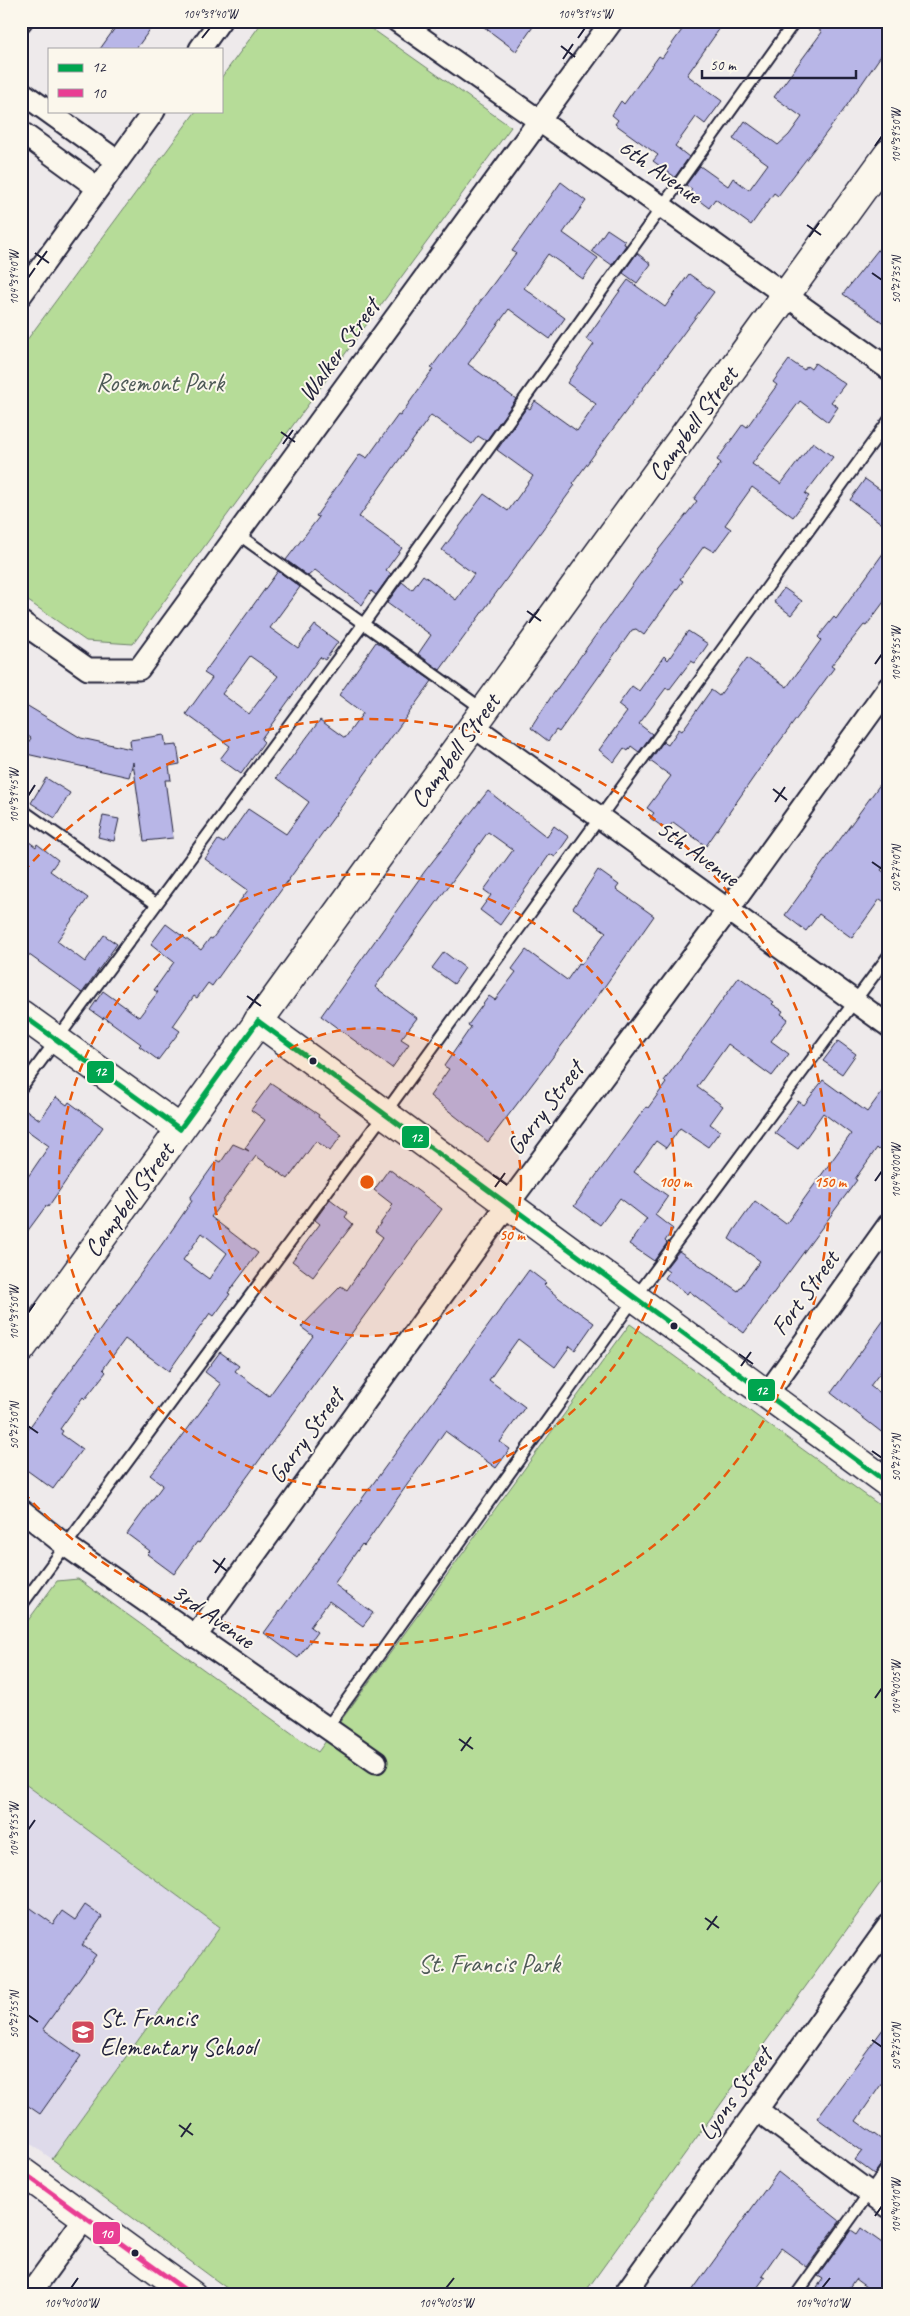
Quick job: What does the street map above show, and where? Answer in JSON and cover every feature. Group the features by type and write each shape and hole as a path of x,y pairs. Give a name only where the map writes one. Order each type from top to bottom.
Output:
{"street":[{"path":"201,48 220,21"},
{"name":"Walker Street","path":"21,622 88,669 139,669 239,535 612,21"},
{"name":"6th Avenue","path":"410,27 540,122 889,369"},
{"path":"21,92 48,112"},
{"path":"48,112 117,162"},
{"path":"21,295 153,112"},
{"path":"21,132 98,188"},
{"name":"Campbell Street","path":"21,1349 889,153"},
{"name":"Garry Street","path":"195,1637 508,1204 728,910 889,688"},
{"name":"5th Avenue","path":"479,718 599,815 889,1026"},
{"path":"21,1014 180,1129"},
{"path":"258,1021 889,1484"},
{"name":"Fort Street","path":"767,1394 889,1224"},
{"name":"3rd Avenue","path":"21,1510 66,1545 195,1637 376,1762"},
{"name":"Lyons Street","path":"624,2295 889,1926"},
{"path":"757,2110 889,2207"},
{"path":"21,2171 192,2295"},
{"path":"29,2295 85,2218"}],"lane":[{"path":"21,30 28,21"},
{"path":"21,1088 364,623 795,21"},
{"path":"21,1606 385,1113 599,815 889,420"},
{"path":"239,535 364,623 479,718"},
{"path":"21,809 156,904"},
{"path":"326,1729 635,1298 889,955"},
{"path":"796,2295 889,2165"}],"shaded area":[{"name":"St. Francis Elementary School","path":"21,1781 220,1927 52,2159 21,2137"}],"green space":[{"name":"Rosemont Park","path":"263,21 361,21 511,127 133,644 86,641 21,596 21,348 195,112 222,112 222,77"},
{"name":"St. Francis Park","path":"630,1324 889,1512 889,1871 583,2295 236,2295 52,2159 220,1927 21,1781 21,1630 57,1581 78,1579 318,1752"}],"building":[{"path":"120,21 156,21 137,48 101,48"},
{"path":"476,21 537,21 516,51"},
{"path":"692,21 725,21 687,75 722,101 705,124 696,117 675,146 689,157 675,177 653,161 658,155 615,124 618,120 612,115 621,101 624,104 659,56 662,58 684,27 686,29"},
{"path":"808,21 889,21 889,44 843,111 778,196 774,193 751,225 715,199 709,208 689,193 692,189 686,185 700,166 728,186 733,178 749,190 768,164 733,139 745,121 778,145 789,135 802,117 774,97 822,32"},
{"path":"561,182 586,201 563,233 598,258 583,279 548,254 524,288 565,318 550,339 509,309 468,364 516,399 486,441 478,436 472,444 431,415 413,440 359,517 402,548 386,570 391,574 376,595 371,591 362,605 315,570 308,576 286,560 319,517 316,516 360,454 367,458 398,415 400,416 433,369 431,368 516,253 512,251"},
{"path":"607,229 625,241 624,244 626,245 612,265 592,251"},
{"path":"889,236 889,327 843,294"},
{"path":"637,253 651,264 637,283 623,273"},
{"path":"689,274 714,292 573,483 575,485 440,670 418,654 431,635 387,603 402,582 412,590 423,575 456,600 474,574 442,550 484,494 508,511 533,476 497,450 527,407 530,409 535,401 577,431 596,404 567,383 594,344 586,339 617,295 628,280 665,307"},
{"path":"789,360 804,370 807,366 811,369 815,363 845,384 831,402 838,407 828,422 800,401 752,464 781,484 813,442 833,457 805,494 809,496 793,517 752,487 725,525 731,529 714,552 704,546 680,579 683,581 644,635 636,629 632,630 559,732 556,730 548,741 531,728 551,697 648,563 697,501 694,499 721,463 717,460 743,424 747,427 777,385 773,382"},
{"path":"865,479 889,496 889,529 850,500"},
{"path":"889,545 889,595 866,626 864,625 831,666 834,668 760,768 706,846 673,822 667,830 650,818 654,813 647,808 671,776 650,761 663,742 668,745 679,729 682,731 711,690 719,696 747,658 787,687 821,640 818,637 834,617 836,619"},
{"path":"278,571 300,587 270,628 298,648 315,625 338,642 325,660 320,657 261,739 264,742 241,774 220,759 230,746 186,714 212,678 204,673","holes":["250,656 278,676 249,714 222,694"]},
{"path":"784,588 802,601 791,615 774,602"},
{"path":"688,631 708,644 695,663 691,661 669,690 666,688 639,724 652,734 639,752 631,746 628,751 624,748 614,762 599,750 627,712 618,705 632,686 639,691 664,656 668,660"},
{"path":"376,642 432,681 212,986 208,983 197,998 194,996 173,1026 180,1031 158,1060 139,1046 141,1044 104,1017 103,1019 90,1010 103,991 139,1017 158,992 154,990 174,962 151,944 166,924 201,950 210,938 212,939 248,890 205,859 218,840 224,843 248,809 286,834 309,802 276,778 320,720 345,738 363,713 339,695"},
{"path":"21,702 81,738 131,749 130,740 164,735 166,746 177,745 180,764 169,766 171,780 165,780 173,838 144,841 133,762 129,777 22,753 31,738 21,731"},
{"path":"889,772 889,859 881,870 889,876 889,905 880,899 852,938 819,914 806,931 785,915"},
{"path":"46,778 70,793 55,818 31,803"},
{"path":"488,791 547,837 554,826 569,837 555,857 550,854 500,925 480,910 491,895 484,890 513,850 488,832 375,987 417,1018 401,1039 409,1044 392,1068 321,1016 425,871"},
{"path":"103,816 119,819 114,841 98,837"},
{"path":"21,836 36,847 37,844 58,860 50,871 88,898 57,941 85,962 104,935 117,944 82,993 21,949"},
{"path":"598,870 619,885 616,889 654,916 581,1020 488,1142 430,1096 449,1069 444,1066 471,1027 468,1025 489,996 495,1000 516,972 512,969 526,950 567,980 606,932 573,908"},
{"path":"444,952 465,968 454,984 432,968"},
{"path":"739,977 774,1002 772,1004 783,1011 781,1014 788,1019 771,1041 789,1054 772,1076 728,1044 697,1087 723,1106 710,1124 720,1131 708,1147 680,1128 666,1148 656,1141 634,1172 668,1196 655,1215 673,1229 665,1241 667,1243 654,1261 629,1244 647,1219 620,1198 600,1225 574,1206 646,1107 648,1108 666,1083 664,1081"},
{"path":"838,1041 856,1054 842,1074 823,1061"},
{"path":"823,1080 867,1112 889,1082 889,1136 879,1150 877,1148 855,1179 857,1180 744,1333 689,1291 687,1294 665,1278 669,1272 665,1269 679,1251 738,1291 760,1261 729,1239 734,1230 755,1201 786,1224 851,1134 823,1113 798,1149 775,1133 798,1101 804,1105"},
{"path":"271,1083 319,1115 318,1117 342,1135 330,1151 316,1141 288,1179 256,1156 211,1217 258,1253 228,1293 230,1294 214,1316 210,1313 169,1371 125,1339 103,1369 106,1372 85,1399 83,1397 60,1429 63,1431 61,1434 82,1449 53,1489 21,1466 21,1439 165,1240 192,1201 190,1198 217,1160 221,1162 233,1144 249,1151 245,1148 265,1120 251,1110","holes":["202,1233 227,1253 209,1279 183,1260"]},
{"path":"56,1097 67,1105 69,1102 103,1127 48,1207 46,1206 21,1240 21,1187 49,1146 21,1126 21,1106 40,1120"},
{"path":"389,1169 442,1209 199,1543 197,1542 174,1574 147,1554 150,1551 127,1534 163,1485 150,1475 178,1442 221,1384 205,1372 220,1352 239,1366 235,1371 269,1396 313,1336 301,1327 341,1286 347,1290 383,1237 375,1231 392,1207 390,1206 392,1204 374,1190"},
{"path":"330,1199 348,1213 345,1217 353,1224 313,1277 292,1261 320,1224 315,1220"},
{"path":"529,1270 546,1283 544,1285 559,1298 594,1323 575,1350 570,1346 555,1367 518,1339 489,1380 525,1407 500,1442 510,1449 496,1468 445,1431 364,1546 362,1544 334,1584 373,1613 363,1626 329,1601 310,1627 317,1632 298,1658 264,1633"},
{"path":"889,1313 889,1361 870,1386 889,1400 889,1438 831,1393"},
{"path":"21,1901 53,1924 62,1911 75,1920 85,1905 102,1917 82,1945 96,1955 43,2029 81,2056 40,2114 21,2101"},
{"path":"889,2021 889,2073 856,2121 889,2145 889,2154 874,2174 855,2160 862,2151 817,2118"},
{"path":"778,2172 840,2221 807,2267 781,2248 762,2275 765,2277 752,2295 689,2295"},
{"path":"861,2228 889,2248 889,2295 877,2295 855,2279 844,2295 828,2295 817,2287 823,2279 818,2276 851,2230 857,2234"}],"transit line":[{"name":"12","path":"21,1014 180,1129"},
{"name":"12","path":"258,1021 889,1484"},
{"name":"12","path":"180,1129 258,1021"},
{"name":"10","path":"21,2171 192,2295"}],"place":[{"name":"St. Francis Elementary School","path":"83,2032"}]}
